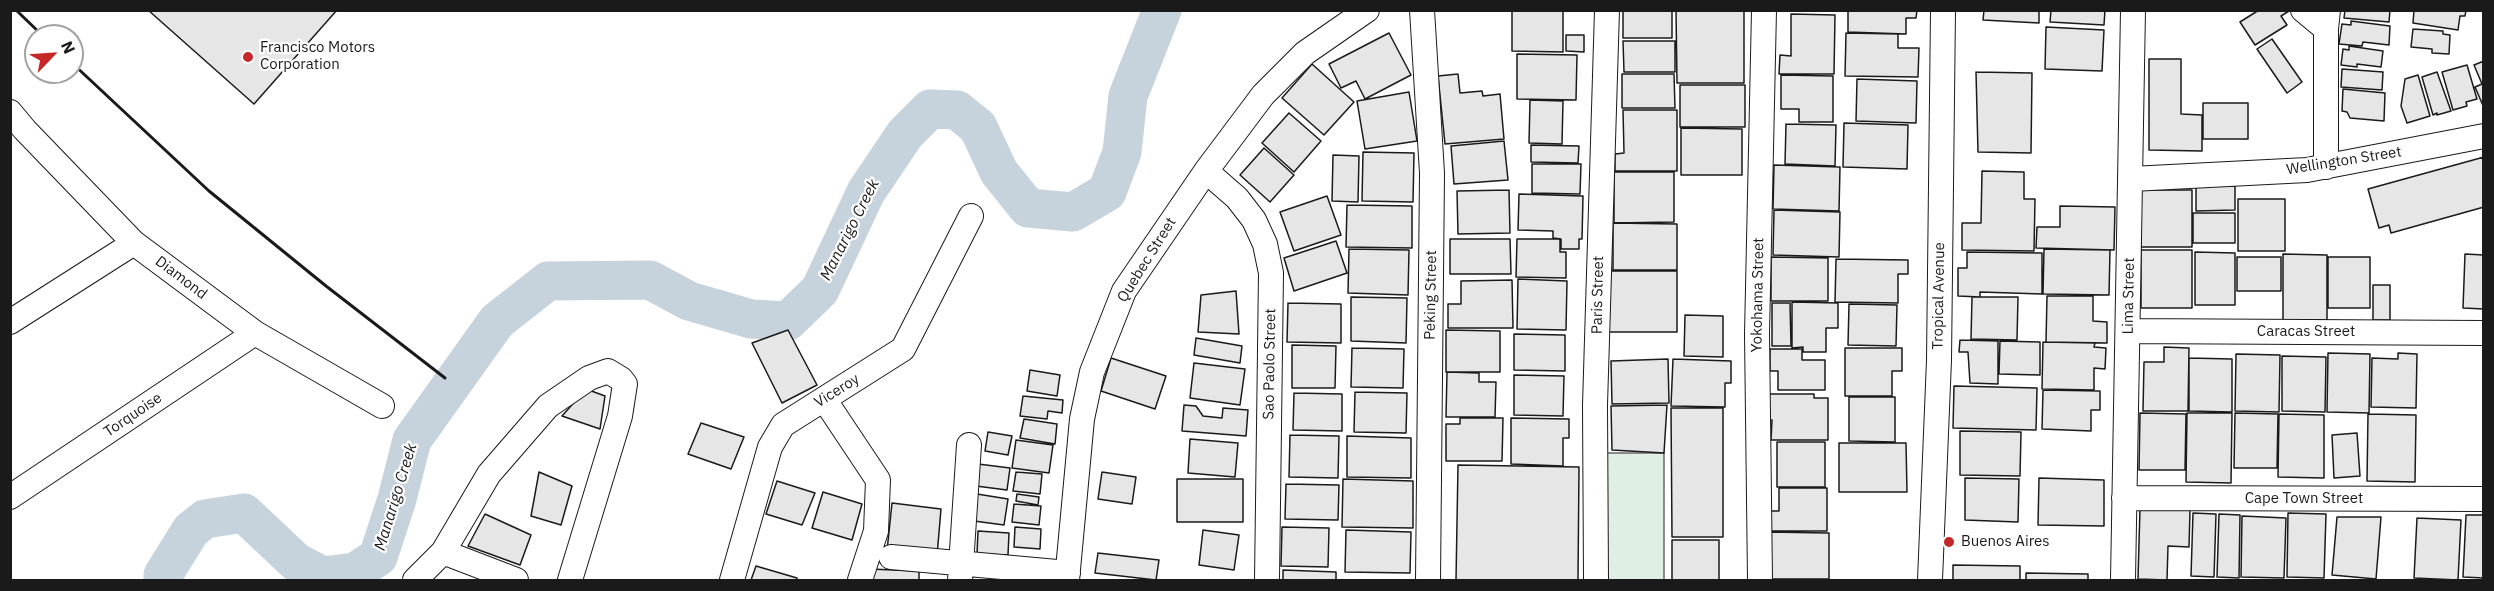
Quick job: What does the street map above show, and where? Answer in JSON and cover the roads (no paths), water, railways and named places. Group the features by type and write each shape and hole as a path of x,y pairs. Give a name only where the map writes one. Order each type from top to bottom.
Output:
{"street":[{"name":"Quebec Street","path":"1067,577 1082,419 1092,372 1124,291 1206,171 1263,96 1305,53 1367,10"},
{"name":"Peking Street","path":"1422,10 1432,173 1428,580"},
{"name":"Paris Street","path":"1596,580 1595,405 1607,10"},
{"name":"Yokohama Street","path":"1760,580 1757,334 1764,10"},
{"name":"Tropical Avenue","path":"1930,580 1939,360 1943,10"},
{"name":"Lima Street","path":"2124,580 2133,10"},
{"path":"2303,10 2312,20 2327,20 2326,167"},
{"name":"Diamond","path":"16,128 134,243 255,333 382,406"},
{"name":"Wellington Street","path":"2131,178 2307,170 2484,136"},
{"name":"Sao Paolo Street","path":"1206,171 1237,198 1254,220 1265,244 1271,273 1268,580"},
{"name":"Viceroy","path":"732,580 770,447 783,425 903,349 971,216"},
{"path":"10,322 134,243"},
{"name":"Caracas Street","path":"2128,331 2484,333"},
{"name":"Torquoise","path":"10,497 255,333"},
{"path":"415,580 443,552 489,474 548,406 588,378 608,371 625,384 620,416 570,580"},
{"path":"824,399 878,480 876,531 860,580"},
{"path":"960,572 969,445"},
{"name":"Cape Town Street","path":"2124,498 2484,500"},
{"path":"443,552 516,580"},
{"path":"891,557 960,572 1067,577"}],"waterway":[{"name":"Manarigo Creek","path":"163,580 163,575 191,530 205,519 244,513 296,562 323,576 355,572 378,557 397,499 412,440 497,321 548,281 650,280 689,301 751,319 788,321 820,290 866,192 905,134 930,109 957,110 978,127 999,172 1028,208 1073,212 1107,192 1122,152 1128,96 1162,10"}],"place":[{"name":"Francisco Motors Corporation","path":"248,57"},
{"name":"Buenos Aires","path":"1949,542"}]}
